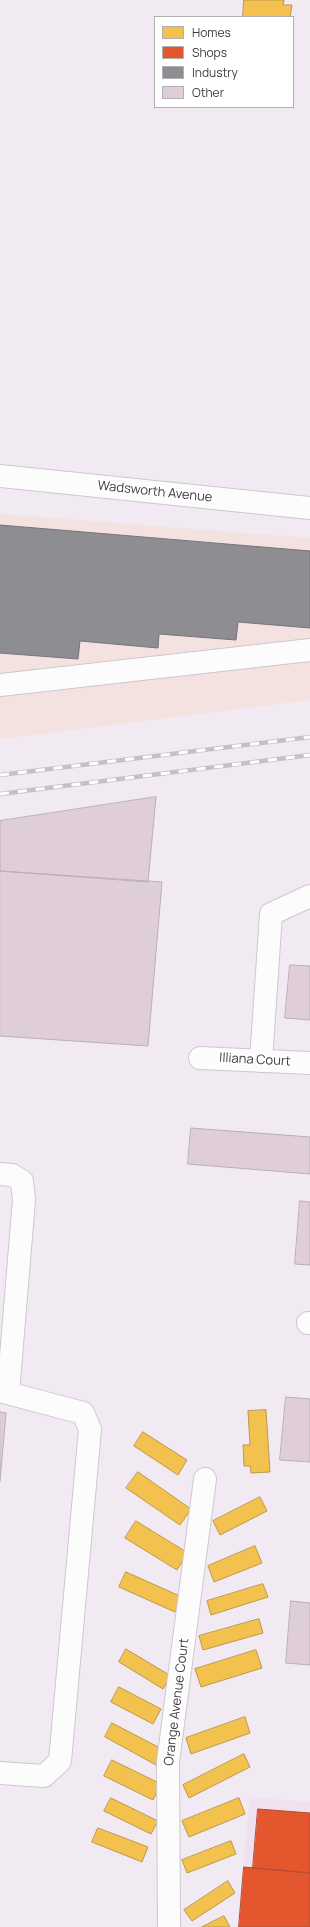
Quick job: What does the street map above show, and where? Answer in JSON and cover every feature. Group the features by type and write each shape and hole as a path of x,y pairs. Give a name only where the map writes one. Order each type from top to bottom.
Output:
{"street":[{"name":"Wadsworth Avenue","path":"0,476 310,508"},
{"path":"0,685 310,650"},
{"path":"261,1061 271,914 310,896"},
{"name":"Illiana Court","path":"200,1058 310,1063"},
{"path":"0,1174 12,1175 22,1181 24,1200 4,1392 83,1413 90,1429 60,1761 44,1776 0,1773"},
{"name":"Orange Avenue Court","path":"169,1927 168,1762 205,1479"}],"shaded area":[{"path":"0,514 310,538 310,700 0,739"},
{"path":"250,1797 310,1802 310,1927 237,1927"}],"building: Homes":[{"path":"244,0 284,0 283,5 292,5 290,16 243,16"},
{"path":"266,1410 270,1472 251,1473 250,1466 244,1466 243,1445 250,1445 248,1411"},
{"path":"143,1432 187,1460 178,1475 134,1446"},
{"path":"138,1472 191,1509 180,1525 126,1488"},
{"path":"260,1497 267,1511 220,1535 213,1521"},
{"path":"136,1521 188,1553 177,1570 125,1538"},
{"path":"255,1546 262,1563 214,1582 208,1566"},
{"path":"126,1572 182,1597 175,1612 119,1587"},
{"path":"263,1584 268,1597 211,1615 207,1601"},
{"path":"259,1619 263,1633 203,1650 199,1636"},
{"path":"126,1649 171,1676 163,1689 119,1662"},
{"path":"256,1650 262,1668 201,1687 195,1669"},
{"path":"119,1687 161,1709 153,1724 111,1702"},
{"path":"245,1717 250,1733 191,1754 186,1738"},
{"path":"112,1723 166,1751 158,1766 105,1737"},
{"path":"244,1754 250,1767 189,1798 183,1785"},
{"path":"112,1760 161,1784 153,1800 104,1776"},
{"path":"111,1798 158,1821 151,1834 104,1811"},
{"path":"239,1798 245,1814 189,1837 182,1821"},
{"path":"98,1828 148,1847 142,1862 92,1842"},
{"path":"231,1841 236,1854 187,1873 182,1860"},
{"path":"228,1881 235,1893 192,1921 184,1910"},
{"path":"224,1916 230,1927 202,1927"}],"building: Shops":[{"path":"258,1809 310,1813 310,1873 253,1868"},
{"path":"244,1867 310,1873 310,1927 239,1927"}],"building: Industry":[{"path":"0,525 310,551 310,628 238,622 236,640 159,634 158,648 80,641 78,659 0,653"}],"building: Other":[{"path":"156,797 148,882 0,871 0,821"},
{"path":"0,871 162,882 148,1046 0,1036"},
{"path":"290,965 310,966 310,1020 285,1018"},
{"path":"191,1128 310,1137 310,1174 188,1164"},
{"path":"300,1201 310,1202 310,1265 295,1264"},
{"path":"286,1397 310,1399 310,1462 280,1460"},
{"path":"0,1412 6,1413 0,1481"},
{"path":"291,1601 310,1603 310,1665 286,1663"}],"railway":[{"path":"0,775 310,737"},
{"path":"0,794 310,755"}]}
